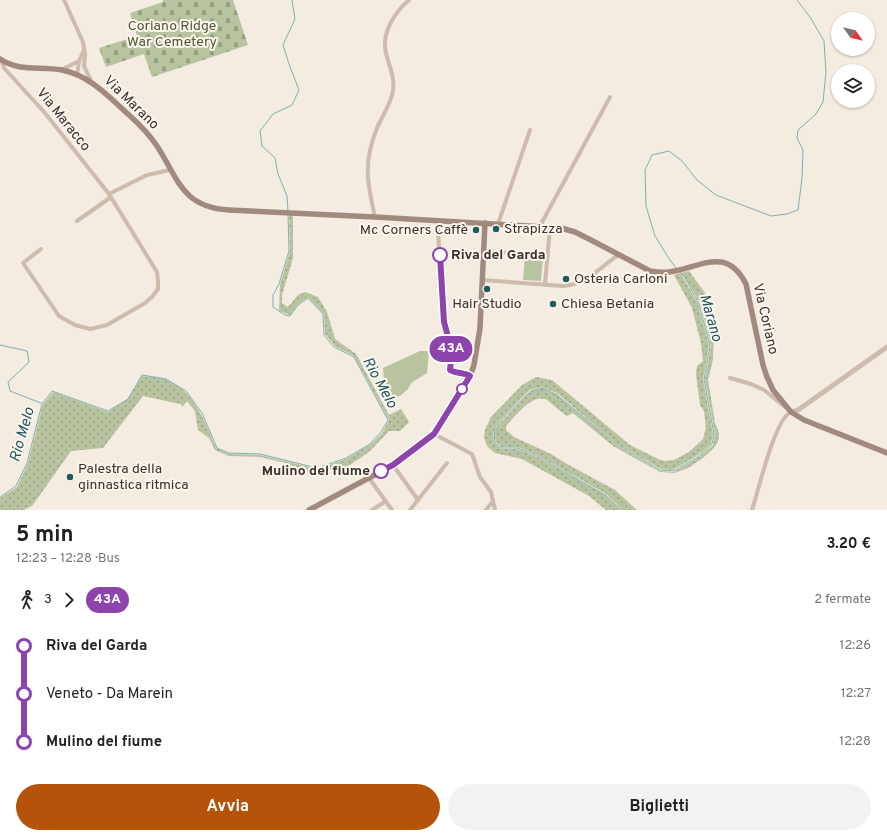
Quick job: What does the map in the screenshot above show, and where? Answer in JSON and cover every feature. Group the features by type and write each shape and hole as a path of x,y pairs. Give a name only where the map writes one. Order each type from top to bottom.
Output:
{"main road":[{"name":"Via Marano","path":"0,59 19,67 61,70 77,74 92,83 144,129 157,146 170,170 186,193 198,203 206,207 216,210 485,223"},
{"name":"Via Coriano","path":"485,223 540,226 575,232 650,271 658,273 670,272 706,262 716,261 733,267 741,274 746,284 767,377 774,390 791,412 804,420 887,453"},
{"path":"310,510 393,465 434,434 470,376 477,354 480,328 485,223"}],"street":[{"path":"64,0 83,42 84,64 92,83"},
{"path":"375,217 368,186 368,160 371,142 392,99 393,87 393,77 386,53 385,38 392,20 409,0"},
{"path":"77,74 79,61 84,47"},
{"name":"Via Maracco","path":"0,59 4,68 45,113 110,196 157,272 158,289 145,303 107,325 90,329 82,328 69,323 59,316 23,263 41,249"},
{"path":"61,70 79,61"},
{"path":"77,74 84,64"},
{"path":"540,226 610,97"},
{"path":"498,224 530,130"},
{"path":"77,220 110,196 147,176 170,170"},
{"path":"439,221 438,232 444,322 452,351 450,368 452,372 470,376"},
{"path":"545,284 550,227"},
{"path":"483,251 548,256"},
{"path":"482,280 563,286 578,284 618,255"},
{"path":"752,510 766,462 784,417 791,412 798,410 887,347"},
{"name":"Via Coriano","path":"730,378 751,384 764,390 780,404 787,407"},
{"path":"434,434 472,454 475,458 480,477 491,492 495,510"},
{"path":"410,510 447,463"},
{"path":"393,465 418,500"},
{"path":"369,478 392,510"},
{"path":"372,510 386,501"},
{"path":"486,510 493,501"}],"green space":[{"name":"Coriano Ridge War Cemetery","path":"163,0 233,0 248,45 152,77 144,54 106,67 99,48 137,36 130,13 163,2"},
{"path":"289,215 293,215 293,258 282,295 282,303 288,307 298,295 305,292 318,297 327,312 335,339 356,354 389,415 401,409 409,422 400,431 389,431 369,452 350,465 317,473 303,471 286,463 260,457 229,456 215,450 209,438 198,430 195,411 187,401 183,406 180,404 143,396 103,448 71,451 32,506 24,510 0,510 0,498 17,487 28,463 43,404 53,392 108,412 128,399 142,376 164,379 177,385 192,400 203,418 216,448 229,454 260,455 317,469 346,459 371,444 382,433 389,420 354,356 335,346 325,334 324,314 308,297 298,304 290,315 279,311 280,285 290,251"},
{"path":"525,256 543,257 541,281 523,280"},
{"path":"689,271 705,293 714,331 713,360 708,380 715,423 719,433 718,442 703,458 688,468 674,473 660,472 613,446 573,413 567,416 547,400 541,398 530,402 506,426 506,430 514,437 551,454 615,490 637,510 623,510 606,494 537,455 518,447 502,447 496,442 494,433 502,421 531,391 543,388 557,395 615,444 660,471 674,472 696,459 713,445 715,434 705,379 711,346 700,303 681,273"},
{"path":"680,273 698,304 709,346 703,379 713,434 711,444 695,457 673,470 661,469 616,443 558,394 543,387 530,390 500,420 493,433 494,443 502,449 518,449 537,457 605,495 621,510 606,510 589,496 522,459 495,453 487,446 484,437 485,430 491,417 522,385 536,377 552,380 630,445 658,459 664,461 674,460 689,452 703,439 706,427 704,411 700,405 696,374 697,366 703,361 701,343 692,308 674,275"},
{"path":"420,351 429,351 427,373 411,383 408,389 400,396 391,399 385,389 383,368"}],"waterway":[{"name":"Rio Melo","path":"288,211 287,196 278,174 275,158 262,146 260,131 273,114 292,105 299,90 283,45 295,19 292,0"},
{"name":"Marano","path":"676,268 655,236 646,206 645,170 652,155 669,151 682,161 697,180 716,195 771,216 787,214 798,210 802,178 803,150 797,138 798,130 816,114 823,102 826,72 824,41 810,17 797,0"},
{"name":"Rio Melo","path":"0,497 16,486 27,463 42,404 52,391 108,411 128,399 142,375 166,379 186,391 202,413 217,448 229,453 260,454 317,468 346,458 370,444 381,432 388,420 354,357 334,347 324,335 323,314 308,298 298,305 290,316 285,315 273,307 273,295 279,284 289,251 288,214"},
{"name":"Marano","path":"622,510 605,495 537,456 518,448 502,448 495,443 494,433 501,420 531,391 543,388 557,395 615,443 660,470 674,471 696,458 712,444 714,434 704,379 710,346 699,304 686,279 680,272"},
{"path":"0,345 27,351 29,362 8,382 10,391 41,403"}],"bus line":[{"name":"43A","path":"381,471 393,465 437,431 470,376 452,372 450,370 452,351 444,322 440,255"}],"place":[{"name":"Strapizza","path":"496,229"},
{"name":"Mc Corners Caffè","path":"476,230"},
{"name":"Riva del Garda","path":"440,255"},
{"name":"Osteria Carloni","path":"566,279"},
{"name":"Hair Studio","path":"487,289"},
{"name":"Chiesa Betania","path":"553,304"},
{"name":"Mulino del fiume","path":"381,471"},
{"name":"Palestra della ginnastica ritmica","path":"70,477"}]}
